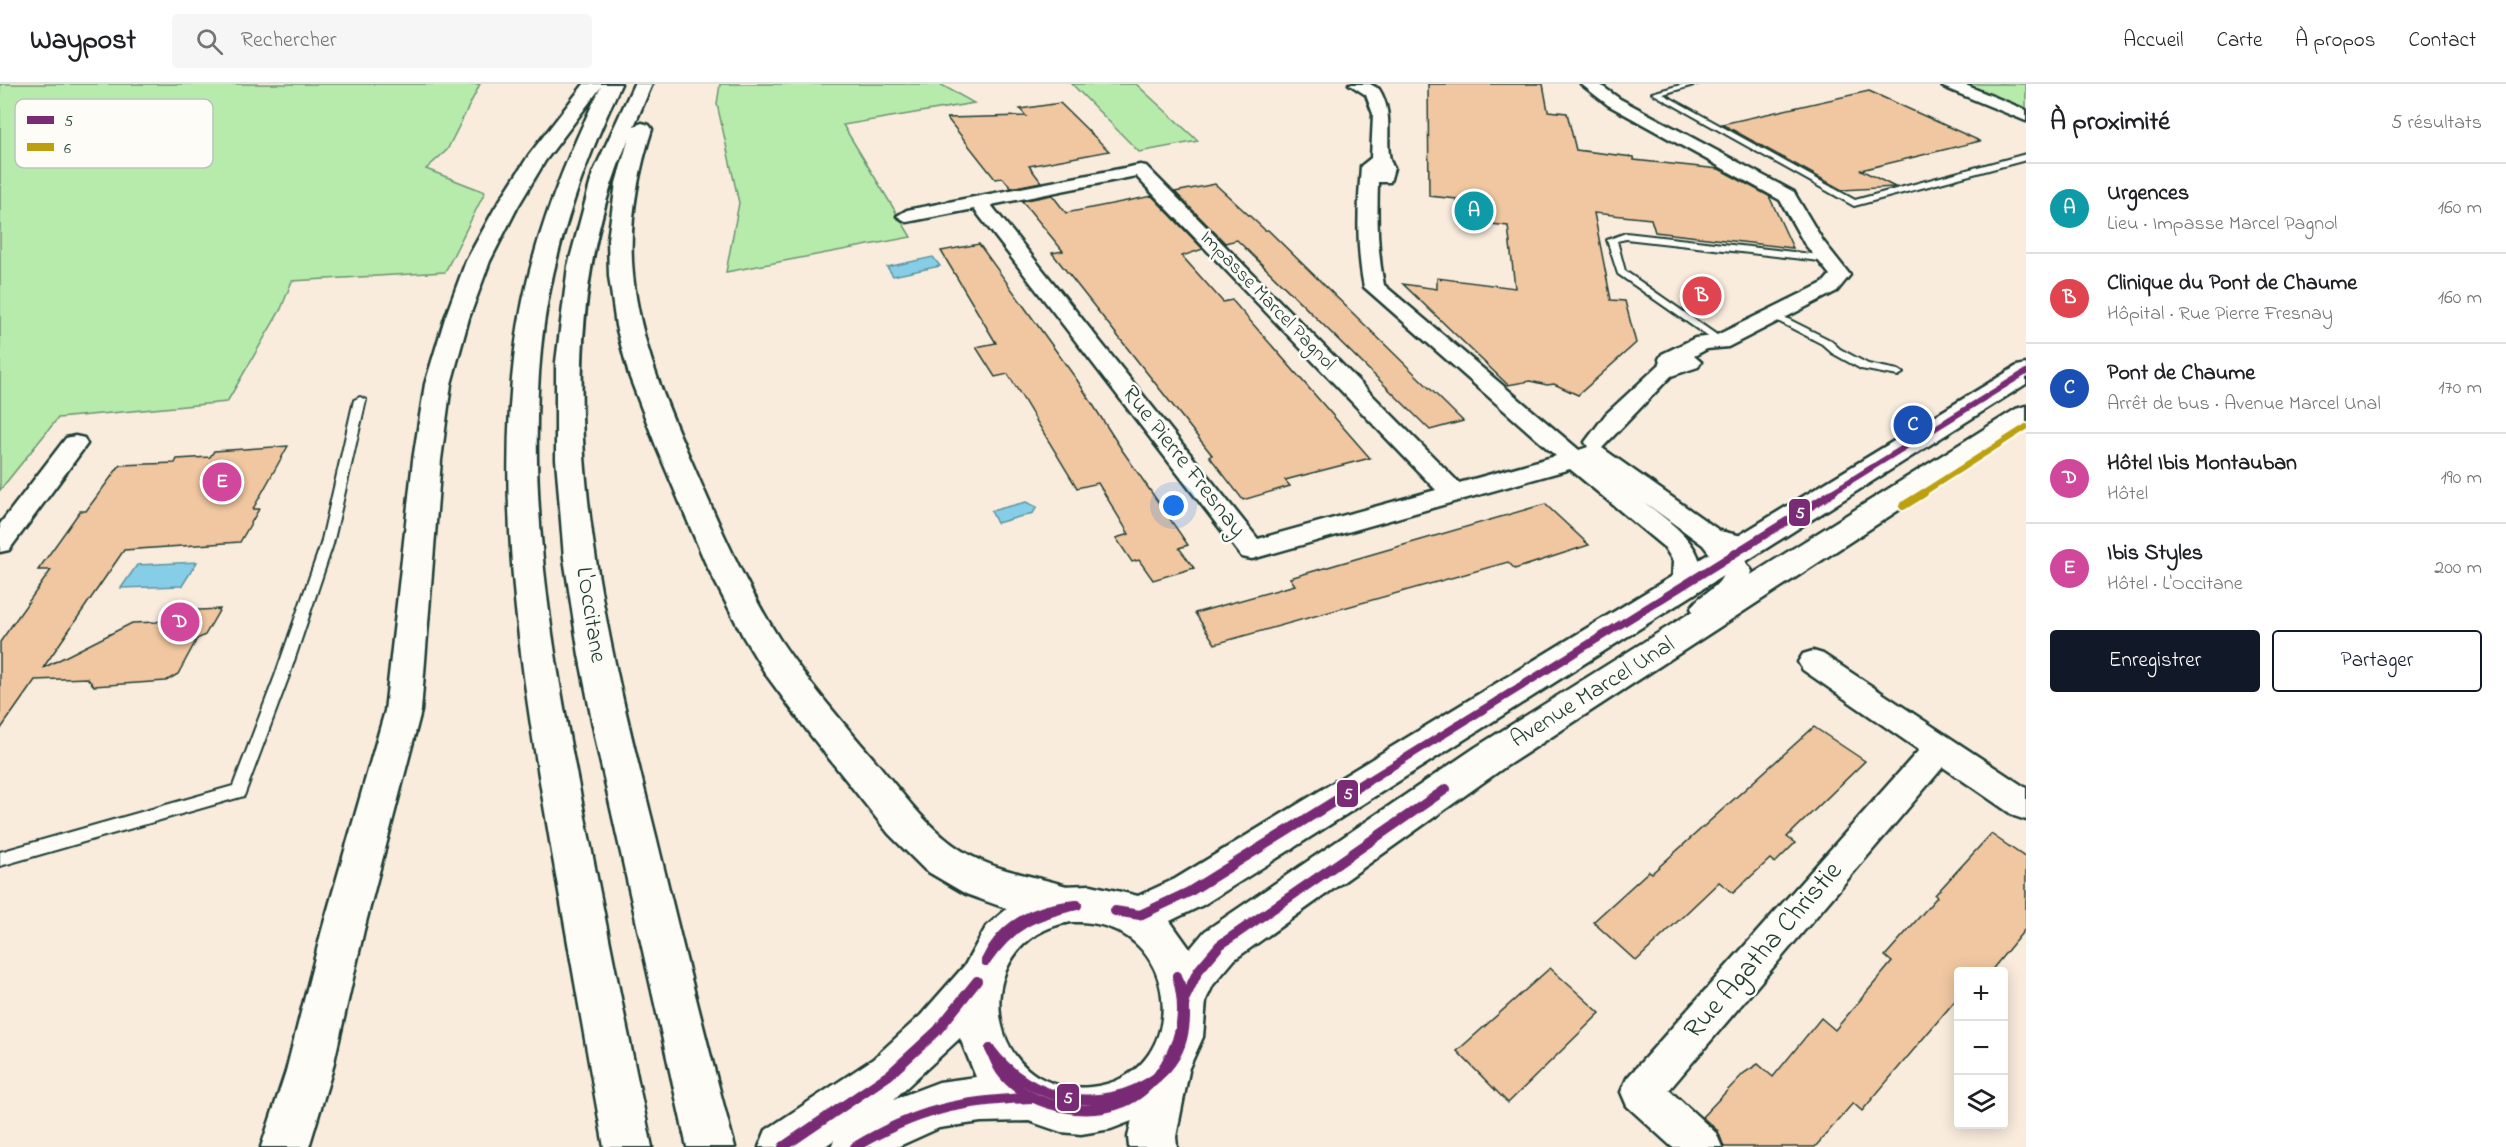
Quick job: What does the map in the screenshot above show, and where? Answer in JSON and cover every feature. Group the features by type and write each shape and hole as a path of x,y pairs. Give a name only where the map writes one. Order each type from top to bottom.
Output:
{"main road":[{"path":"285,1147 309,1071 343,930 403,711 427,460 438,384 457,318 478,261 506,208 536,159 594,84"},
{"path":"612,84 586,137 559,206 541,272 528,349 524,440 526,562 545,711 625,1130"},
{"name":"L'Occitane","path":"643,84 615,140 589,220 574,301 569,423 573,502 603,699 711,1147"},
{"path":"655,84 652,101 633,153 621,212 621,276 634,348 649,399 713,545 769,650 829,733 912,831 951,866 994,889 1067,904 1091,905 1116,911 1141,925 1162,945 1177,970 1185,998 1185,1023 1179,1048 1166,1071 1152,1137 1153,1147"},
{"name":"Avenue Marcel Unal","path":"1116,911 1140,915 1189,892 1686,583 1728,547 2026,372"},
{"name":"Avenue Marcel Unal","path":"1185,998 1198,971 1220,945 1489,758 2026,415"},
{"path":"783,1147 889,1075 937,1030 977,981 989,951 1010,927 1037,912 1067,904"},
{"path":"977,981 975,1014 984,1047 1004,1076 1033,1098 1068,1110 1106,1109 1140,1095 1166,1071"},
{"path":"855,1147 878,1131 924,1107 970,1098 1033,1098"}],"street":[{"path":"1357,84 1373,92 1381,114 1380,161 1385,168 1385,178 1368,190 1369,262 1374,287 1518,412 1576,445 1728,547 1738,572 1734,587 1489,758"},
{"path":"1576,445 1614,418 1672,365 1683,366 1715,350 1720,342 1839,279 1838,269 1814,243 1787,196 1614,102 1589,84"},
{"path":"1949,84 2026,116"},
{"name":"Impasse Marcel Pagnol","path":"979,202 1140,170 1452,491"},
{"path":"907,216 979,202"},
{"name":"Rue Pierre Fresnay","path":"979,202 1252,550 1452,491 1576,445"},
{"path":"0,543 75,444"},
{"path":"1576,445 1674,541 1687,560 1686,583"},
{"path":"1813,662 2026,806"},
{"name":"Rue Agatha Christie","path":"1702,1147 1641,1092 1940,748"}],"lane":[{"path":"1693,84 1656,93 1854,203 2026,157"},
{"path":"1720,342 1621,272 1612,240 1626,236 1829,259"},
{"path":"1773,315 1826,342 1836,351 1865,367 1898,373"},
{"path":"0,859 239,791 282,676 327,544 360,400"}],"green space":[{"path":"0,84 480,84 447,150 426,169 485,192 445,272 292,281 281,309 227,402 58,418 0,490"},
{"path":"720,84 940,84 974,103 843,125 911,237 726,272 739,203 717,104"},
{"path":"1072,84 1136,84 1198,141 1139,152"},
{"path":"1961,84 2026,84 2026,113"}],"water":[{"path":"933,257 940,266 893,276 887,267"},
{"path":"1026,502 1037,507 1033,513 997,523 991,511"},
{"path":"197,562 182,586 121,588 137,565"}],"building":[{"path":"1428,84 1543,84 1548,111 1567,113 1576,150 1633,157 1634,160 1719,169 1769,196 1793,248 1655,232 1651,219 1594,213 1611,300 1625,301 1636,343 1578,395 1554,384 1547,385 1530,381 1508,385 1403,284 1437,289 1437,278 1515,288 1508,226 1458,220 1457,199 1429,196"},
{"path":"1869,91 1980,141 1861,170 1895,187 1842,190 1722,124"},
{"path":"1060,103 1109,151 1029,166 1041,182 1011,188 1003,178 995,179 947,118 1026,116 1020,109"},
{"path":"1215,184 1265,230 1268,230 1463,421 1430,430 1237,240 1225,243 1175,192"},
{"path":"1052,195 1066,213 1152,196 1203,249 1182,256 1223,302 1232,300 1370,458 1285,480 1290,486 1243,500 1209,456 1212,455 1052,253 1063,251 1022,201"},
{"path":"979,244 1077,380 1188,545 1179,548 1194,568 1153,580 1139,560 1132,562 1116,538 1129,534 1098,483 1077,488 1008,374 995,377 976,347 996,343 941,251"},
{"path":"288,446 253,509 259,509 240,542 124,550 43,668 132,623 157,622 178,611 220,609 205,635 197,639 178,674 166,681 94,686 87,678 35,680 0,730 0,642 51,570 38,570 80,511 86,511 120,465 175,463 177,459 210,457 214,451"},
{"path":"1545,504 1589,545 1515,569 1508,562 1215,644 1195,613 1295,585 1290,578"},
{"path":"1814,727 1865,761 1787,837 1795,843 1775,863 1770,859 1733,893 1719,882 1636,961 1593,922 1649,871 1652,873"},
{"path":"1991,834 2026,858 2026,928 1994,967 1954,967 1954,1002 1862,1111 1853,1103 1815,1147 1724,1147 1718,1131 1702,1117 1744,1073 1758,1064 1773,1077 1821,1018 1835,1030 1892,962 1885,956 1937,897 1935,895"},
{"path":"1550,968 1600,1013 1508,1103 1457,1051"}],"transit line":[{"name":"5","path":"1115,911 1140,915 1189,892 2026,372"},
{"name":"6","path":"1903,506 2026,427"},
{"name":"5","path":"1185,998 1198,971 1220,945 1446,789"},
{"name":"5","path":"986,961 1000,937 1011,927 1036,913 1077,905"},
{"name":"5","path":"986,961 1005,936 1024,921 1047,912 1077,905"},
{"name":"5","path":"1157,1077 1173,1053 1182,1030 1183,1004 1177,976"},
{"name":"5","path":"1157,1077 1175,1058 1184,1031 1184,1002 1177,976"},
{"name":"5","path":"783,1147 889,1075 937,1031 977,981"},
{"name":"5","path":"990,1049 1001,1064 1016,1077 1054,1095 1075,1099 1116,1098 1134,1092 1157,1077"},
{"name":"5","path":"990,1049 1006,1077 1022,1090 1040,1100 1061,1107 1104,1108 1124,1102 1142,1092 1157,1077"},
{"name":"5","path":"855,1147 899,1122 940,1107 983,1100 1033,1098"}],"place":[{"name":"Urgences","path":"1474,211"},
{"name":"Clinique du Pont de Chaume","path":"1702,296"},
{"name":"Pont de Chaume","path":"1913,425"},
{"name":"Ibis Styles","path":"222,482"},
{"name":"Hôtel Ibis Montauban","path":"180,622"}]}
